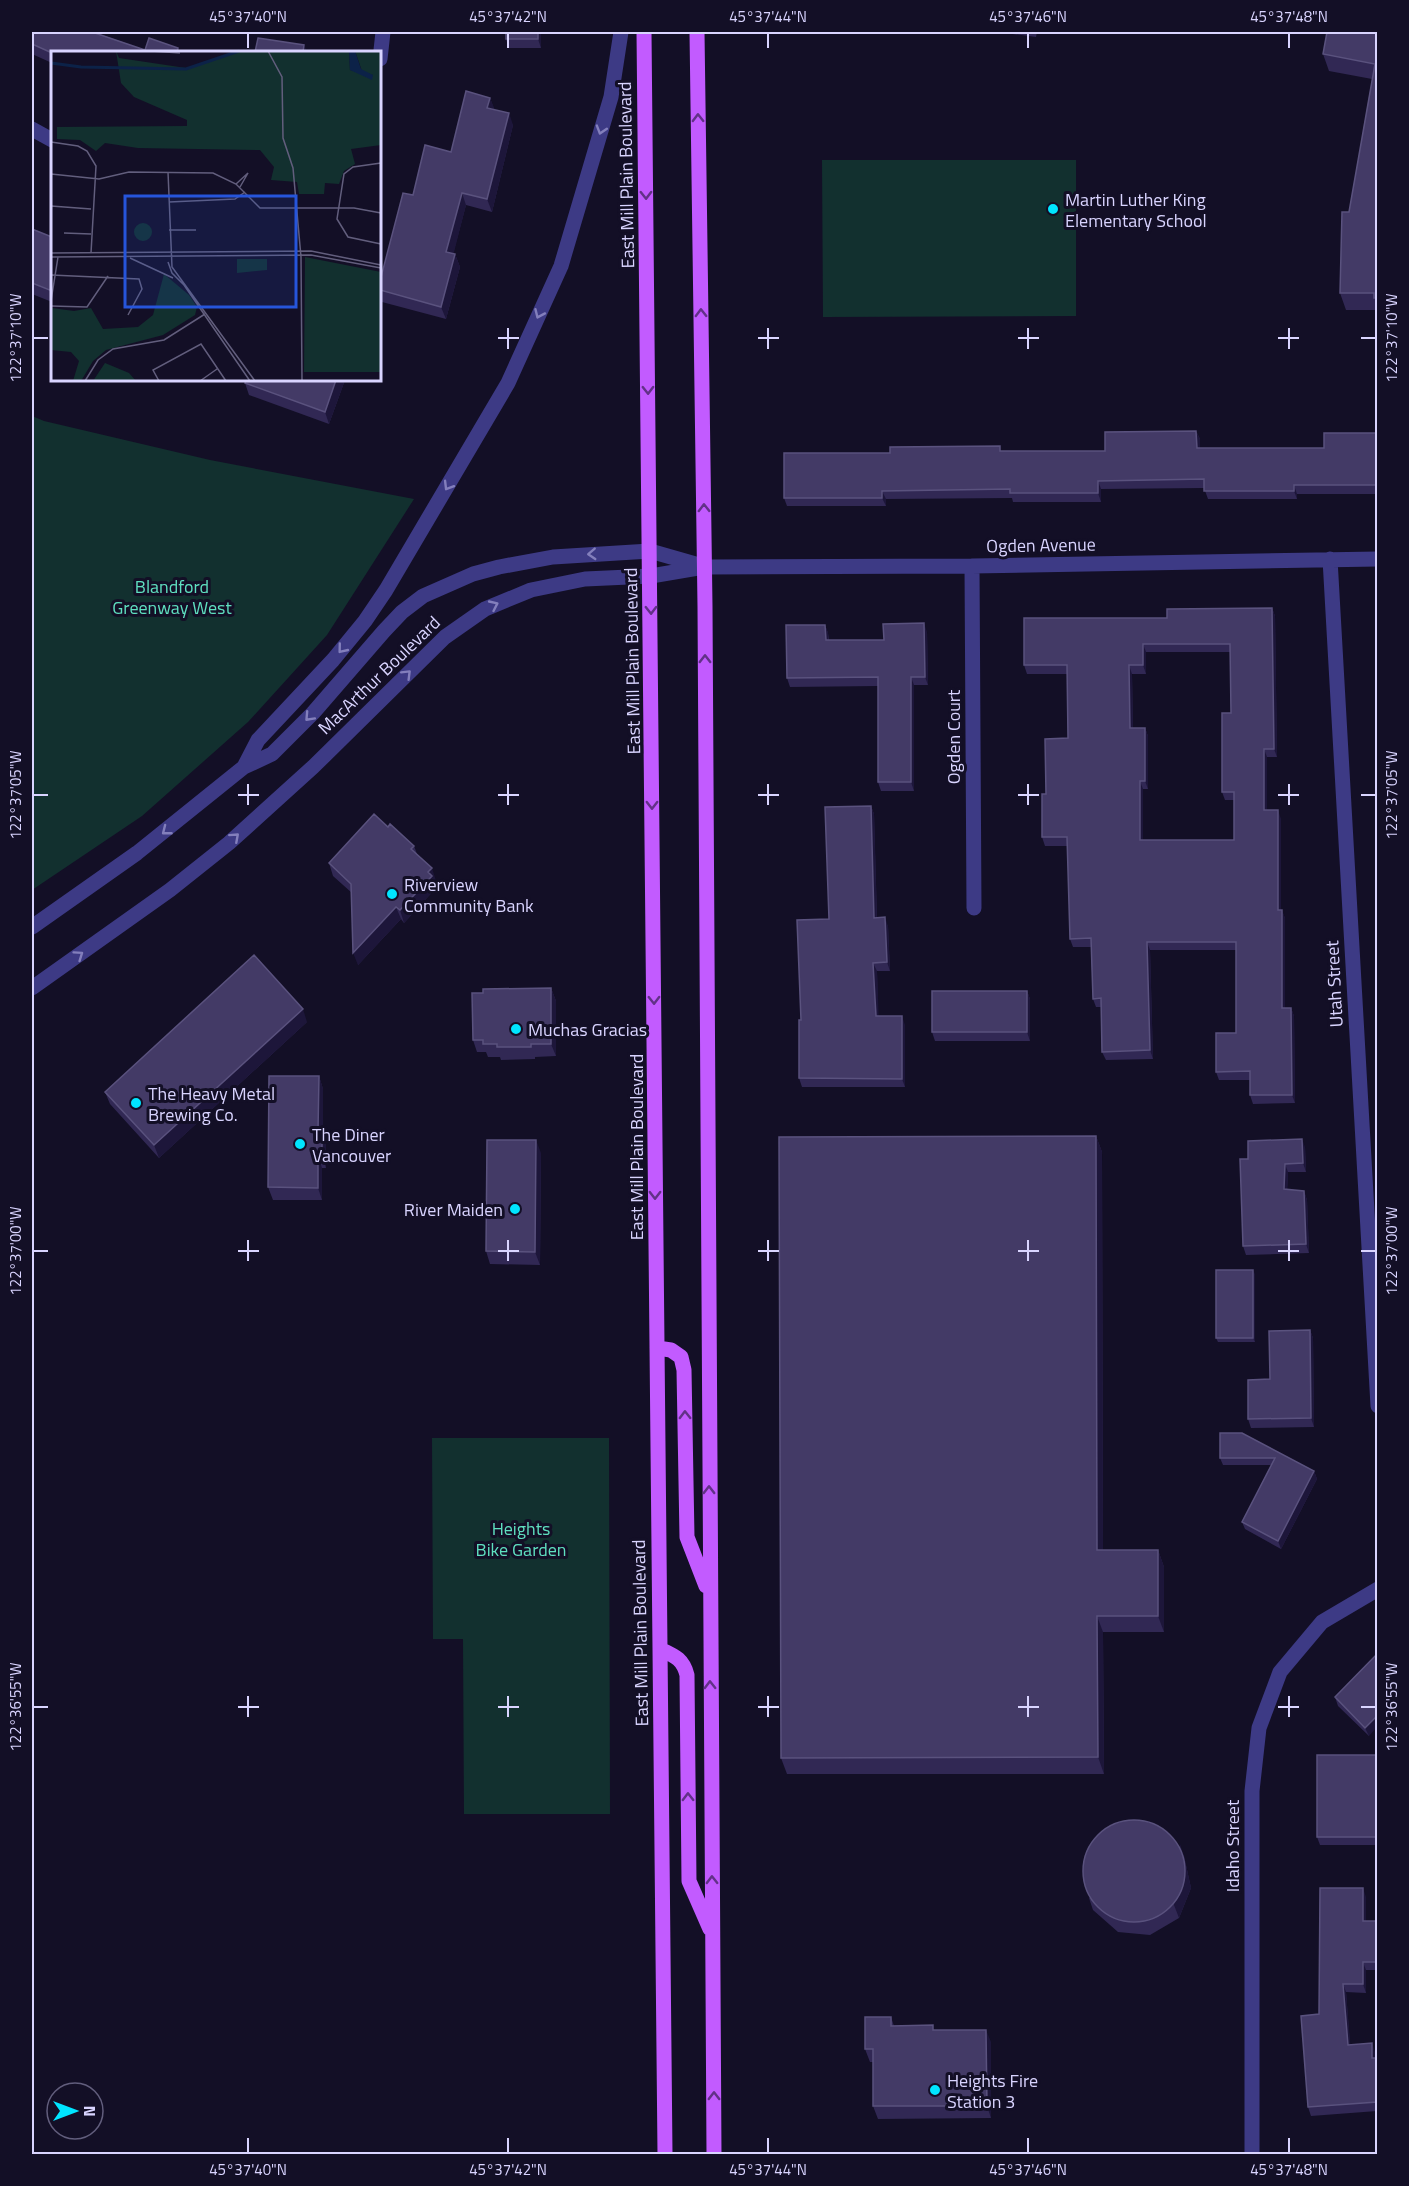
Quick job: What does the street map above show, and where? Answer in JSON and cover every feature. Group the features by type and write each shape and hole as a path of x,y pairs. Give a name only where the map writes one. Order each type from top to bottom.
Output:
{"main road":[{"name":"East Mill Plain Boulevard","path":"644,32 665,2154"},
{"path":"697,32 704,567 714,2154"},
{"path":"657,1348 671,1350 681,1357 684,1370 687,1537 710,1595"},
{"path":"660,1649 680,1659 685,1665 687,1675 689,1881 713,1934"}],"street":[{"path":"381,51 383,32"},
{"path":"244,767 258,740 333,660 386,590 508,383 561,266 611,97 621,32"},
{"path":"32,129 51,139"},
{"name":"MacArthur Boulevard","path":"32,927 138,853 244,767 272,754 313,713 402,612 423,596 473,574 563,556 650,551 704,567"},
{"name":"Utah Street","path":"1330,559 1377,1406"},
{"name":"Ogden Avenue","path":"704,567 972,566 1377,559"},
{"name":"Ogden Court","path":"972,566 974,908"},
{"name":"MacArthur Boulevard","path":"32,988 170,890 229,843 314,766 445,636 466,621 507,599 556,583 651,576 704,567"},
{"name":"Idaho Street","path":"1252,2154 1252,1791 1259,1728 1280,1672 1322,1622 1377,1589"}],"green space":[{"path":"822,160 1076,160 1076,316 823,317"},
{"name":"Blandford Greenway West","path":"32,416 44,421 210,460 414,499 327,635 248,722 142,816 32,890"},
{"name":"Heights Bike Garden","path":"432,1438 609,1438 610,1814 464,1814 463,1639 433,1639"}],"building":[{"path":"32,32 92,32 145,50 149,38 178,48 177,51 51,53 32,44"},
{"path":"506,32 538,32 538,39 506,39"},
{"path":"1327,32 1377,32 1377,298 1374,298 1374,293 1340,293 1342,212 1349,212 1375,64 1323,54"},
{"path":"258,38 304,45 303,51 255,51"},
{"path":"466,91 490,98 487,108 509,113 487,199 462,193 446,252 455,254 441,307 381,290 381,277 403,193 413,195 425,145 451,152"},
{"path":"32,229 51,237 51,291 32,283"},
{"path":"246,381 336,381 325,412 245,383"},
{"path":"1196,431 1197,448 1324,448 1324,433 1377,433 1377,485 1294,485 1294,491 1204,491 1204,479 1098,481 1098,493 1010,493 1010,489 882,491 882,498 784,498 784,453 890,453 890,447 1000,446 1000,451 1105,451 1105,432"},
{"path":"1272,608 1274,749 1264,749 1264,810 1278,810 1278,910 1282,910 1282,1008 1291,1008 1292,1095 1250,1095 1250,1071 1216,1072 1216,1033 1236,1033 1236,942 1147,942 1150,1050 1102,1052 1101,998 1093,999 1091,938 1070,939 1067,837 1042,837 1042,794 1046,794 1045,739 1068,738 1067,665 1024,665 1024,618 1167,618 1167,609","holes":["1143,644 1230,644 1231,713 1222,713 1222,792 1234,792 1234,840 1140,840 1140,781 1145,781 1145,728 1130,728 1129,665 1143,665"]},
{"path":"924,623 925,677 911,677 911,782 878,782 878,677 787,678 786,625 825,625 826,640 884,640 883,624"},
{"path":"871,806 874,918 885,917 887,962 873,963 876,1016 902,1016 902,1079 799,1078 799,1020 801,1020 797,920 829,919 825,807"},
{"name":"Riverview Community Bank","path":"374,814 388,827 390,824 414,846 411,849 432,868 428,872 432,876 400,910 396,907 353,953 351,884 329,863"},
{"path":"254,955 303,1009 154,1145 105,1092"},
{"name":"Muchas Gracias","path":"551,988 551,1044 531,1044 531,1047 497,1047 497,1044 483,1044 483,1040 473,1040 472,993 483,993 483,989"},
{"path":"932,991 1027,991 1027,1032 932,1032"},
{"path":"269,1076 319,1076 318,1131 322,1131 322,1155 318,1155 318,1188 268,1187"},
{"path":"1096,1136 1097,1550 1158,1550 1158,1616 1097,1616 1098,1757 781,1758 779,1137"},
{"path":"1302,1139 1303,1163 1285,1164 1284,1189 1304,1191 1306,1244 1243,1246 1240,1159 1248,1159 1248,1141"},
{"name":"River Maiden","path":"487,1140 536,1140 535,1252 486,1251"},
{"path":"1216,1270 1253,1270 1253,1338 1216,1338"},
{"path":"1310,1330 1311,1418 1248,1419 1248,1380 1270,1379 1269,1331"},
{"path":"1220,1433 1242,1433 1314,1471 1278,1541 1242,1522 1275,1458 1220,1458"},
{"path":"1377,1654 1377,1716 1365,1728 1335,1697"},
{"path":"1317,1755 1377,1755 1377,1837 1317,1837"},
{"path":"1134,1820 1154,1824 1170,1835 1181,1851 1185,1871 1181,1891 1170,1907 1154,1918 1134,1922 1114,1918 1098,1907 1087,1891 1083,1871 1087,1851 1098,1835 1114,1824"},
{"path":"1320,1888 1363,1888 1363,1921 1377,1921 1377,1962 1363,1962 1363,1984 1343,1984 1348,2045 1372,2043 1372,2058 1377,2058 1377,2102 1308,2107 1301,2016 1319,2014"},
{"name":"Heights Fire Station 3","path":"865,2017 891,2017 891,2026 933,2025 933,2030 986,2030 987,2106 873,2106 873,2049 865,2049"}],"place":[{"name":"Martin Luther King Elementary School","path":"1053,209"},
{"name":"Riverview Community Bank","path":"392,894"},
{"name":"Muchas Gracias","path":"516,1029"},
{"name":"The Heavy Metal Brewing Co.","path":"136,1103"},
{"name":"The Diner Vancouver","path":"300,1144"},
{"name":"River Maiden","path":"515,1209"},
{"name":"Heights Fire Station 3","path":"935,2090"}]}
